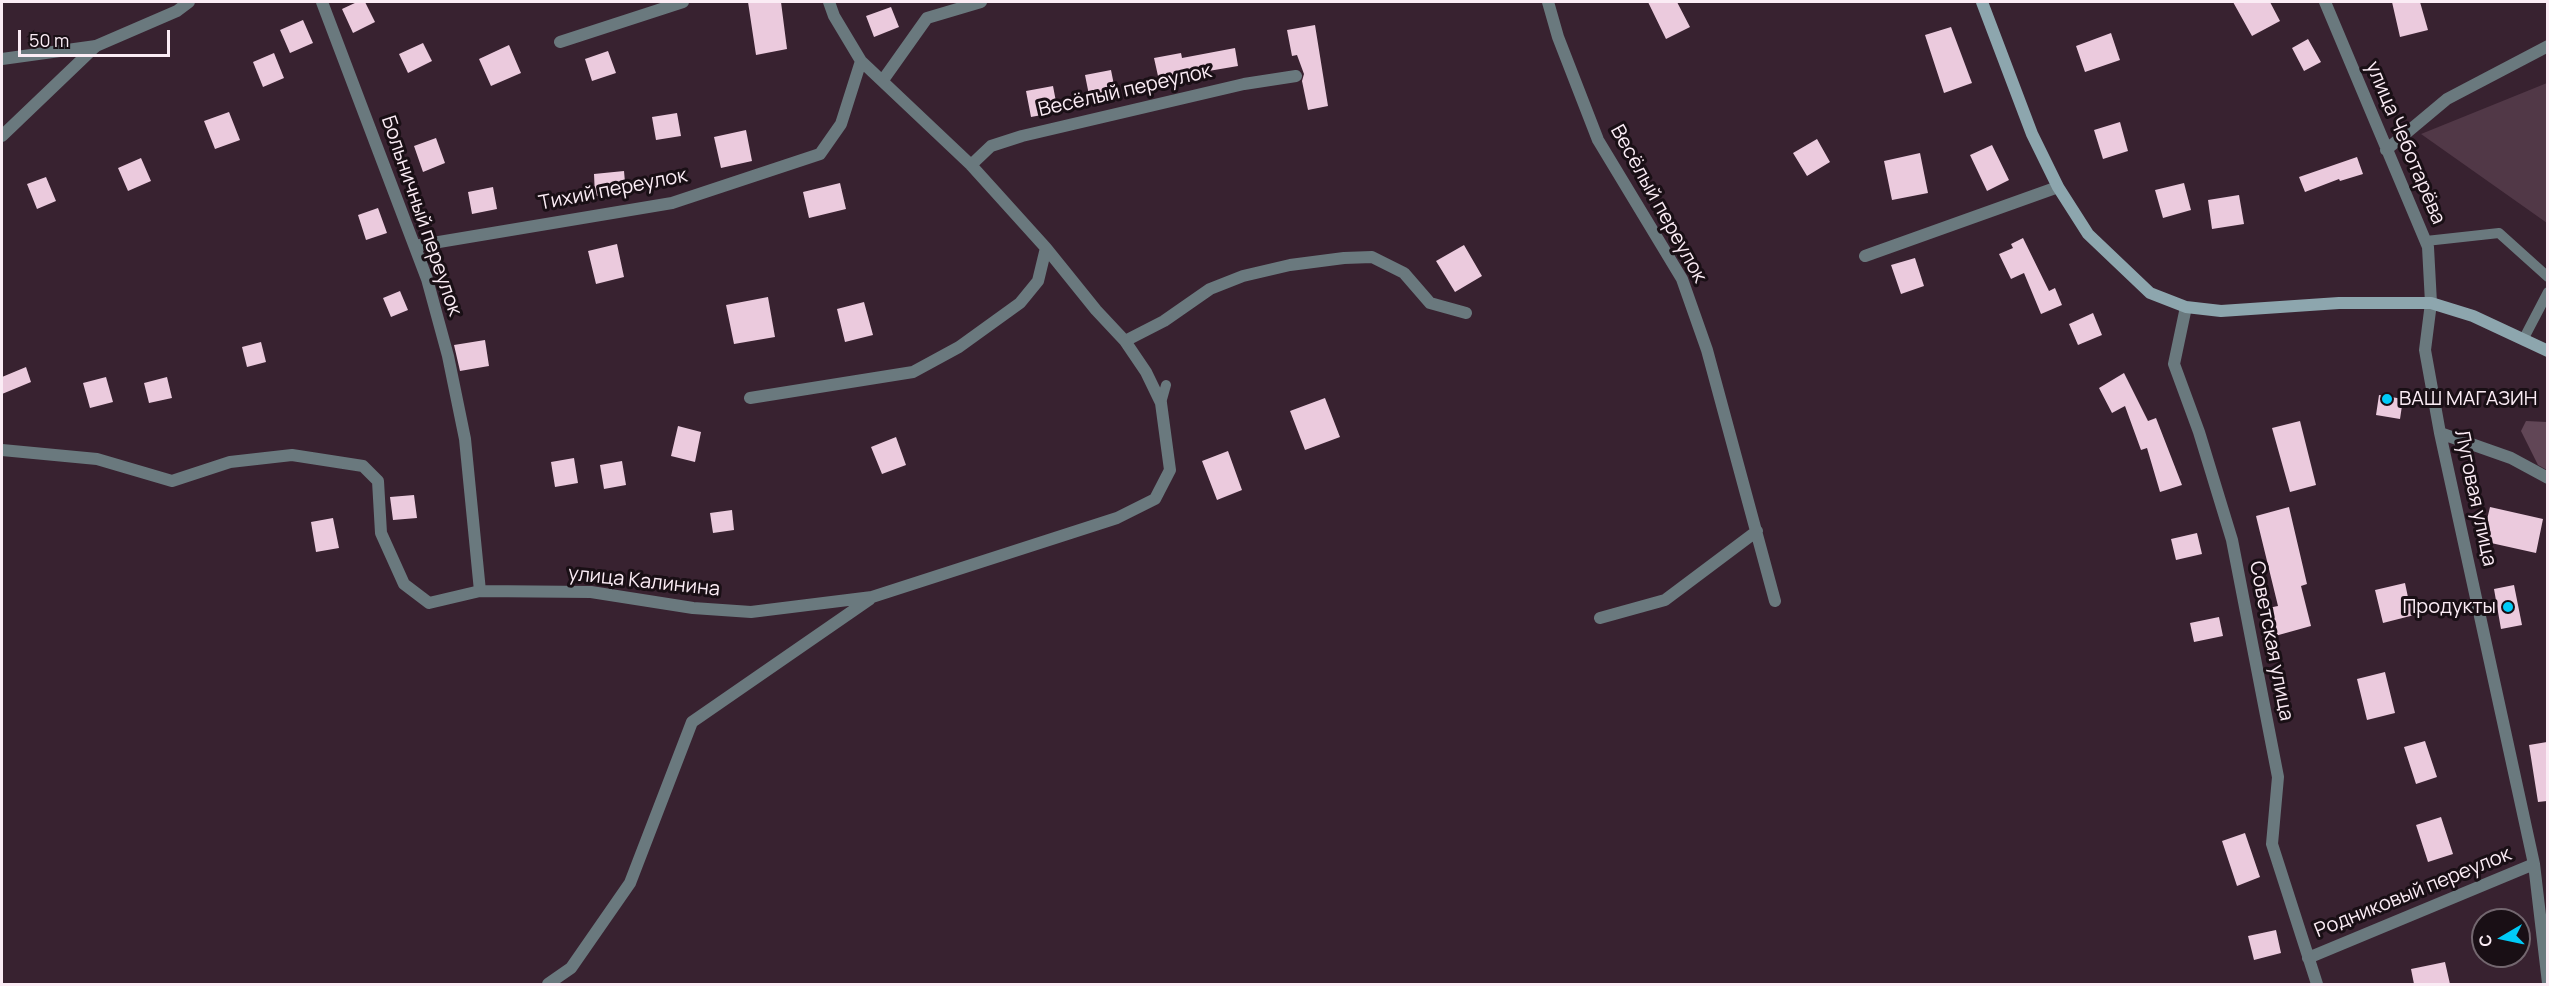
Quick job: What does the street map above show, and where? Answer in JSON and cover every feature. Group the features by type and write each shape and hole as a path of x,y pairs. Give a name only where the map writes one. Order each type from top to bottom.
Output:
{"main road":[{"path":"1982,2 2032,134 2058,187 2088,234 2126,273 2150,293 2186,307 2222,311 2339,303 2431,303 2473,316 2524,338 2547,351"}],"street":[{"path":"2,59 96,46 177,11 189,2"},
{"name":"Больничный переулок","path":"322,2 427,279 448,356 465,439 480,591"},
{"path":"560,42 683,2"},
{"path":"829,2 834,16 861,62 883,80 971,165 1046,248 1096,310 1125,341 1146,372 1161,403"},
{"path":"883,80 927,18 981,2"},
{"name":"Весёлый переулок","path":"1548,2 1558,37 1598,140 1682,279 1707,350 1775,602"},
{"name":"улица Чеботарёва","path":"2325,2 2426,241 2431,303"},
{"path":"2,136 96,46"},
{"path":"2386,150 2447,99 2547,46"},
{"name":"Тихий переулок","path":"415,246 672,203 820,154 842,124 861,62"},
{"name":"Весёлый переулок","path":"971,165 991,146 1022,136 1151,104 1296,76"},
{"path":"1865,256 2058,187"},
{"path":"750,398 913,372 958,347 1020,303 1038,281 1046,248"},
{"path":"1125,341 1164,321 1210,289 1232,280 1290,265 1344,258 1372,257 1404,273 1430,303 1466,313"},
{"name":"Луговая улица","path":"2431,303 2425,350 2440,433 2534,864 2547,983"},
{"name":"Советская улица","path":"2186,307 2174,364 2199,432 2232,540 2278,777 2272,844 2317,984"},
{"name":"улица Калинина","path":"2,450 97,459 172,482 230,462 292,455 363,466 378,481 381,533 404,584 429,603 480,591 591,592 693,608 751,612 872,597 1118,518 1155,499 1170,470 1161,403"},
{"path":"2440,433 2511,458 2547,478"},
{"path":"1600,618 1665,600 1757,531"},
{"path":"548,984 571,968 630,883 692,722 872,597"},
{"name":"Родниковый переулок","path":"2308,958 2534,864"}],"lane":[{"path":"2426,241 2499,233 2547,277"},
{"path":"2524,338 2547,292"},
{"path":"1161,403 1166,385"}],"shaded area":[{"path":"2547,83 2547,223 2421,134"},
{"path":"2526,421 2547,422 2547,470 2538,465 2521,431"}],"building":[{"path":"357,2 365,2 375,22 353,33 342,9"},
{"path":"748,2 781,2 787,49 756,55"},
{"path":"1648,2 1677,2 1690,27 1666,39"},
{"path":"2233,2 2270,2 2280,21 2252,36"},
{"path":"2392,2 2420,2 2428,30 2400,37"},
{"path":"891,7 899,27 874,37 866,16"},
{"path":"303,20 313,43 290,53 280,30"},
{"path":"1315,25 1328,106 1308,110 1302,81 1304,74 1297,55 1292,56 1287,30"},
{"path":"1951,27 1972,83 1944,93 1925,35"},
{"path":"2111,33 2120,60 2085,72 2076,46"},
{"path":"2308,39 2321,62 2304,71 2292,48"},
{"path":"423,43 432,61 408,73 399,54"},
{"path":"509,45 521,73 491,86 479,59"},
{"path":"1235,48 1238,66 1185,75 1186,80 1160,85 1154,58 1181,53 1182,58"},
{"path":"608,51 616,73 592,81 585,59"},
{"path":"274,53 284,78 263,87 253,62"},
{"path":"1111,70 1116,95 1090,100 1085,75"},
{"path":"1053,86 1058,112 1031,117 1026,91"},
{"path":"229,112 240,140 215,149 204,121"},
{"path":"677,113 681,136 656,140 652,117"},
{"path":"2120,122 2128,151 2103,159 2094,130"},
{"path":"746,130 752,161 721,168 714,137"},
{"path":"436,138 445,163 423,172 414,146"},
{"path":"1817,139 1830,162 1807,176 1793,153"},
{"path":"1992,145 2009,180 1987,191 1970,155"},
{"path":"1920,153 1928,193 1892,200 1884,161"},
{"path":"2357,157 2363,174 2340,181 2339,179 2305,192 2299,177"},
{"path":"141,158 151,181 128,191 118,168"},
{"path":"624,171 626,194 595,196 594,174"},
{"path":"46,177 56,201 37,209 27,184"},
{"path":"840,183 846,209 809,218 803,192"},
{"path":"2184,183 2191,210 2163,218 2155,190"},
{"path":"493,187 497,209 472,214 468,192"},
{"path":"2239,195 2244,224 2212,229 2208,200"},
{"path":"378,208 387,233 366,240 358,215"},
{"path":"2023,238 2049,291 2055,288 2062,305 2041,314 2024,273 2011,279 1999,254 2013,248 2011,244"},
{"path":"617,244 624,277 596,284 588,251"},
{"path":"1464,245 1482,276 1455,292 1436,261"},
{"path":"1915,258 1924,286 1901,294 1891,265"},
{"path":"400,291 408,310 391,317 383,298"},
{"path":"768,297 775,337 734,344 726,305"},
{"path":"864,302 873,335 845,342 837,309"},
{"path":"2093,313 2102,335 2078,345 2069,324"},
{"path":"485,340 489,366 460,371 454,345"},
{"path":"261,342 266,362 247,367 242,347"},
{"path":"26,367 31,382 2,394 2,377"},
{"path":"2124,373 2148,421 2156,418 2182,485 2160,492 2147,448 2141,450 2125,406 2112,413 2099,388"},
{"path":"106,377 113,402 90,408 83,383"},
{"path":"167,377 172,398 149,403 144,383"},
{"path":"2379,395 2403,399 2400,419 2376,415"},
{"path":"1325,398 1340,437 1305,450 1290,411"},
{"path":"2300,421 2316,485 2290,492 2272,428"},
{"path":"678,426 701,432 695,462 671,456"},
{"path":"896,437 906,465 882,474 871,447"},
{"path":"1228,451 1242,490 1217,500 1202,461"},
{"path":"574,458 578,483 555,487 551,462"},
{"path":"622,461 626,485 604,489 600,465"},
{"path":"414,495 417,518 393,520 390,497"},
{"path":"2289,507 2307,584 2301,586 2311,626 2275,636 2268,608 2278,606 2256,516"},
{"path":"2490,507 2543,519 2536,553 2482,541"},
{"path":"732,510 734,530 713,533 710,513"},
{"path":"333,518 339,548 316,552 311,522"},
{"path":"2197,533 2202,554 2176,560 2171,539"},
{"path":"2405,583 2409,602 2426,612 2383,623 2375,590"},
{"name":"Продукты","path":"2514,585 2522,625 2501,629 2494,589"},
{"path":"2219,617 2223,636 2194,642 2190,623"},
{"path":"2385,672 2395,713 2367,720 2357,679"},
{"path":"2425,741 2437,777 2416,784 2404,747"},
{"path":"2547,742 2547,801 2538,802 2529,745"},
{"path":"2441,817 2453,854 2428,862 2416,825"},
{"path":"2245,833 2260,877 2237,886 2222,841"},
{"path":"2276,930 2281,953 2254,960 2248,936"},
{"path":"2445,962 2450,984 2414,984 2411,969"}],"place":[{"name":"ВАШ МАГАЗИН","path":"2387,399"},
{"name":"Продукты","path":"2508,607"}]}
